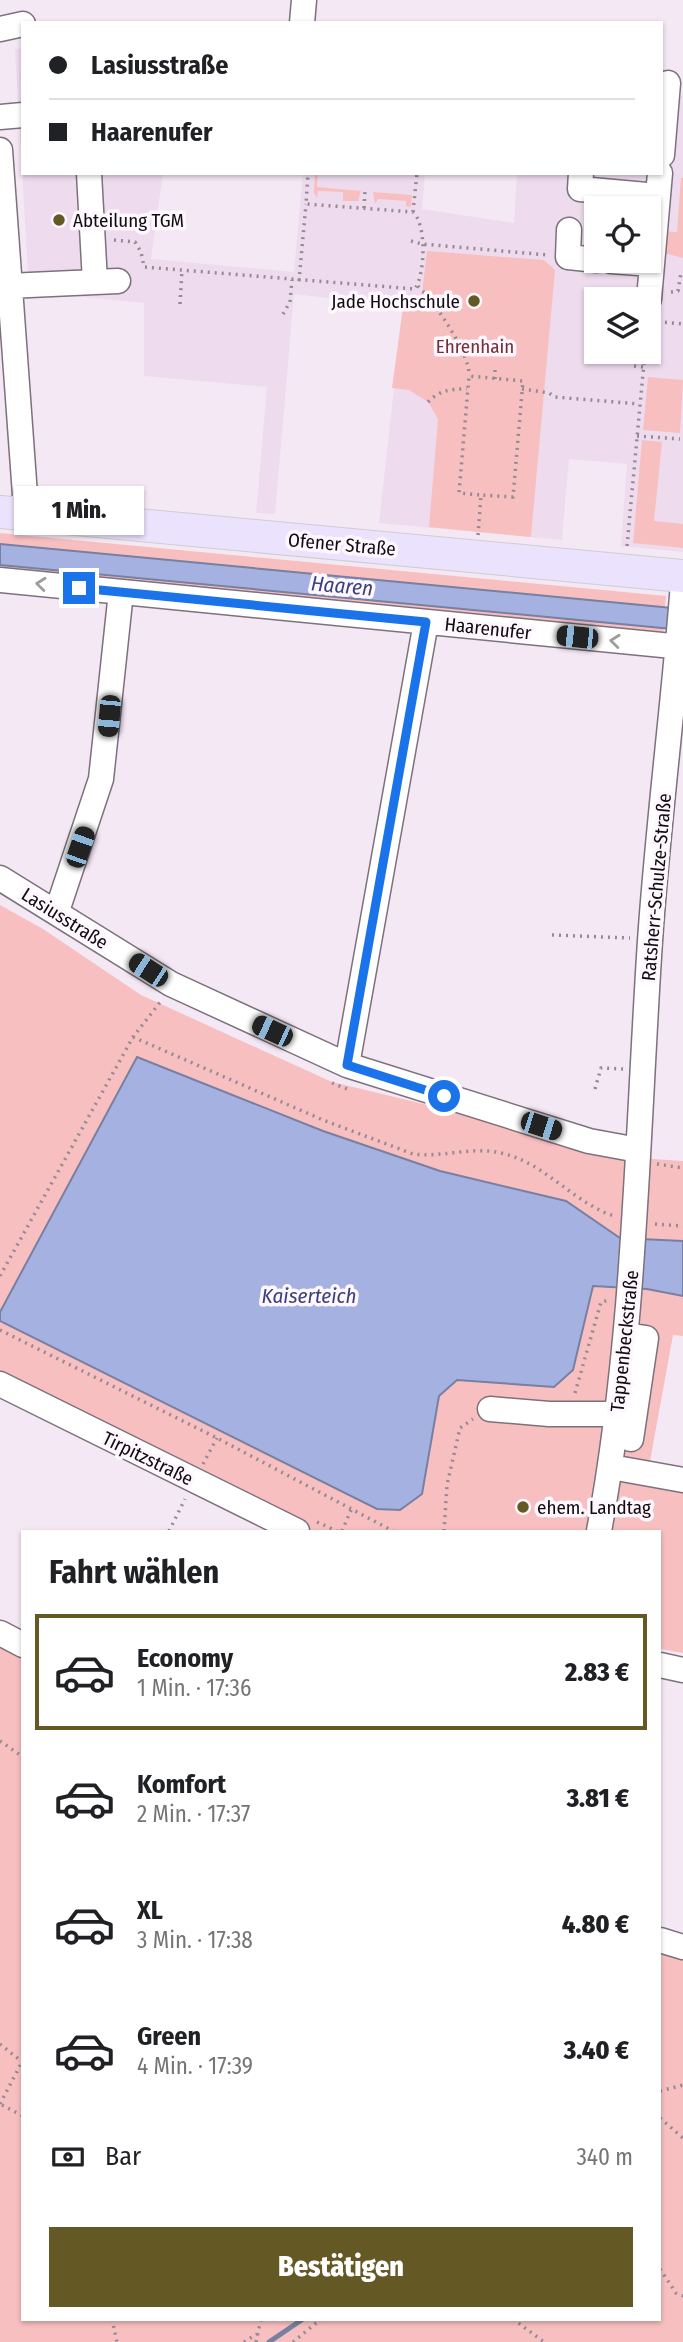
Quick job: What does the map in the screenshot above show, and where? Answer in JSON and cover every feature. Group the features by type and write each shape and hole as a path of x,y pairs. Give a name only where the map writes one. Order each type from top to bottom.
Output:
{"main road":[{"name":"Ofener Straße","path":"11,514 625,570 681,615"}],"street":[{"path":"302,21 304,0"},
{"path":"0,29 21,24"},
{"path":"663,147 671,83"},
{"path":"0,117 21,115"},
{"path":"0,150 25,495 11,514"},
{"path":"8,286 107,282 93,239 89,175"},
{"path":"581,175 580,189 614,183 659,185"},
{"path":"569,230 568,257 584,259"},
{"name":"Haarenufer","path":"0,580 426,622 681,615"},
{"path":"57,911 102,779 121,592"},
{"name":"Ratsherr-Schulze-Straße","path":"638,1150 650,938 681,615"},
{"path":"347,1065 426,622"},
{"name":"Lasiusstraße","path":"0,878 171,984 347,1065 589,1141 638,1150"},
{"name":"Tappenbeckstraße","path":"599,1530 611,1467 631,1296 638,1150"},
{"path":"626,1335 646,1338 629,1449"},
{"name":"Tirpitzstraße","path":"0,1384 295,1530"},
{"path":"490,1409 549,1414 617,1414"},
{"path":"611,1467 683,1480"},
{"path":"0,1633 21,1644"},
{"path":"661,1665 683,1670"},
{"path":"661,1940 683,1947"}],"path":[{"path":"299,281 308,175"},
{"path":"417,175 414,212 423,227 418,286"},
{"path":"364,208 365,191"},
{"path":"306,204 414,212"},
{"path":"93,239 135,242 141,252 144,267 411,289 418,286"},
{"path":"411,241 568,257"},
{"path":"180,304 182,270"},
{"path":"673,292 677,291 681,273"},
{"path":"283,314 290,302 292,280"},
{"path":"418,286 428,296 469,362 459,493 513,498 523,381 469,376"},
{"path":"661,322 683,324"},
{"path":"625,570 643,364"},
{"path":"495,365 495,379"},
{"path":"634,366 643,367"},
{"path":"428,402 436,393 468,389"},
{"path":"522,389 549,393 555,397 639,404"},
{"path":"636,436 680,439"},
{"path":"477,538 481,495"},
{"path":"552,935 650,938"},
{"path":"0,1276 133,1037 323,1121 413,1154 426,1156 470,1149 505,1153 539,1167 601,1212 634,1222 683,1226"},
{"path":"594,1089 601,1068 642,1069"},
{"path":"549,1414 578,1391 601,1302 631,1296"},
{"path":"0,1330 217,1438 391,1530"},
{"path":"444,1530 447,1485 460,1428 490,1409"},
{"path":"169,1530 217,1438"},
{"path":"342,1530 351,1510"},
{"path":"0,1741 21,1756"},
{"path":"0,2044 21,2060"},
{"path":"21,2063 0,2105 21,2115"},
{"path":"661,2091 683,2085"},
{"path":"661,2119 683,2138"},
{"path":"661,2270 676,2293 683,2296"},
{"path":"112,2321 117,2342"},
{"path":"256,2342 261,2321"},
{"path":"293,2342 319,2321"},
{"path":"515,2321 537,2341 544,2342"},
{"path":"244,2342 258,2333"}],"shaded area":[{"name":"Jade Hochschule","path":"21,48 21,153 15,49"},
{"name":"Jade Hochschule","path":"663,95 683,96 683,552 621,546 627,464 569,459 562,540 379,523 403,307 294,294 275,514 256,513 267,387 144,376 144,303 29,292 22,175 163,175 151,259 294,272 303,175 425,175 422,209 514,223 517,175 663,175"}],"green space":[{"path":"315,175 318,175 317,187 361,191 358,201 343,201 343,192 318,191 317,198 314,193"},
{"path":"681,178 683,258 664,253 662,231 677,232"},
{"path":"373,192 412,195 411,207 406,206 406,201 378,199 375,204"},
{"name":"Ehrenhain","path":"427,251 544,260 555,270 531,537 429,527 438,419 428,402 409,390 392,388 403,307 422,293"},
{"path":"648,377 683,380 680,433 643,430"},
{"path":"642,440 662,442 654,521 683,524 683,548 633,543"},
{"path":"0,533 666,596 665,607 0,544"},
{"path":"0,565 664,628 662,640 0,576"},
{"path":"0,905 43,929 141,995 332,1082 653,1159 683,1161 683,1241 620,1238 566,1201 440,1171 323,1131 137,1057 0,1312"},
{"path":"593,1286 647,1289 683,1296 683,1336 673,1335 650,1461 683,1468 683,1653 661,1649 661,1530 295,1530 0,1384 0,1321 377,1509 400,1510 421,1494 439,1396 457,1380 554,1387 573,1370"},
{"path":"0,1648 21,1658 21,2321 661,2321 661,1950 683,1954 683,2342 0,2342"}],"water":[{"name":"Haaren","path":"0,544 683,609 683,630 0,565"},
{"name":"Kaiserteich","path":"137,1057 323,1131 440,1171 566,1201 620,1238 683,1241 683,1296 647,1289 593,1286 573,1370 554,1387 457,1380 439,1396 422,1494 400,1510 377,1509 0,1321 0,1312"}],"waterway":[{"path":"269,2342 300,2321"}],"place":[{"name":"Abteilung TGM","path":"59,220"},
{"name":"Jade Hochschule","path":"474,301"},
{"name":"ehem. Landtag","path":"523,1507"}],"route":[{"path":"79,588 426,622 347,1065 444,1096"}]}
